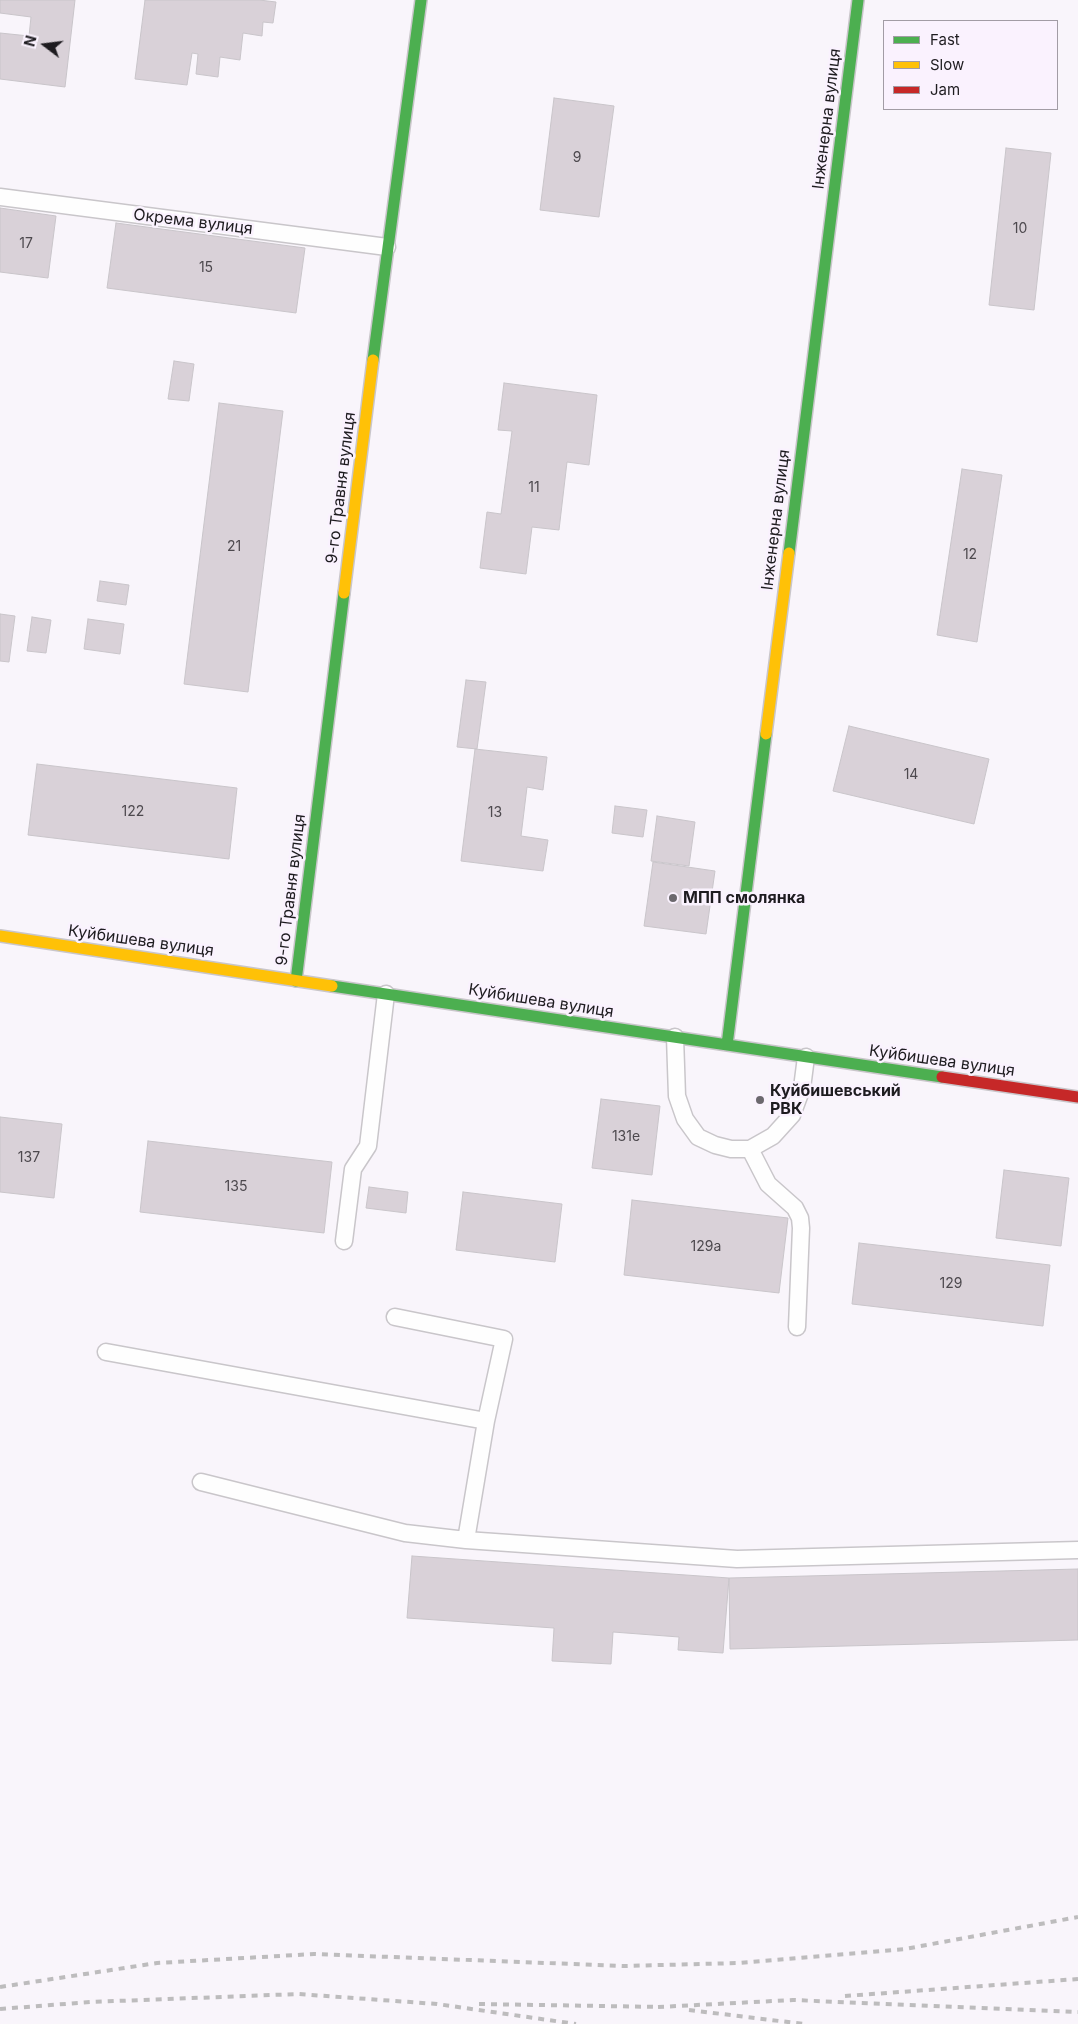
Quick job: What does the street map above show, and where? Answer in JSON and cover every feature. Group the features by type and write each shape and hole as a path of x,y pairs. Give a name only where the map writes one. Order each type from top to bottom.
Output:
{"street":[{"name":"9-го Травня вулиця","path":"296,980 387,247 422,0"},
{"name":"Інженерна вулиця","path":"727,1045 858,0"},
{"name":"Куйбишева вулиця","path":"0,936 1078,1098"}],"lane":[{"name":"Окрема вулиця","path":"0,197 387,247"},
{"path":"344,1241 354,1168 368,1146 386,994"},
{"path":"675,1037 678,1096 685,1119 698,1137 715,1145 732,1149 750,1149 773,1136 792,1115 802,1088 806,1057"},
{"path":"750,1149 768,1184 795,1208 800,1218 797,1327"},
{"path":"395,1317 504,1338 486,1421 466,1540"},
{"path":"106,1352 486,1421"},
{"path":"201,1482 405,1533 466,1540 737,1559 1078,1550"}],"building":[{"path":"0,0 75,0 65,87 0,79 0,33 29,36 31,17 0,13"},
{"path":"145,0 259,0 276,2 273,23 263,22 262,36 243,33 240,60 220,57 218,77 196,74 198,54 192,53 187,85 135,79"},
{"path":"554,98 614,106 599,217 540,210"},
{"path":"1006,148 1051,153 1034,310 989,305"},
{"path":"0,208 56,216 48,278 0,272"},
{"path":"116,223 305,248 296,313 107,288"},
{"path":"174,361 194,364 189,401 168,399"},
{"path":"504,383 597,395 589,465 567,462 559,530 532,527 526,574 480,568 487,512 501,514 512,431 498,430"},
{"path":"219,403 283,411 248,692 184,684"},
{"path":"962,469 1002,475 977,642 937,635"},
{"path":"100,581 129,585 126,605 97,601"},
{"path":"0,614 15,616 9,662 0,661"},
{"path":"32,617 51,620 46,653 27,651"},
{"path":"88,619 124,624 120,654 84,649"},
{"path":"466,680 486,682 477,749 457,747"},
{"path":"849,726 989,759 974,824 833,791"},
{"path":"475,749 547,757 543,790 527,787 521,836 548,840 543,871 461,861"},
{"path":"37,764 237,788 229,859 28,835"},
{"path":"615,806 647,810 643,837 612,833"},
{"path":"657,816 695,822 689,866 651,861"},
{"path":"653,862 715,871 706,934 644,926"},
{"path":"601,1099 660,1106 652,1175 592,1168"},
{"path":"0,1117 62,1124 54,1198 0,1192"},
{"path":"148,1141 332,1162 324,1233 140,1212"},
{"path":"1004,1170 1069,1178 1061,1246 996,1238"},
{"path":"369,1187 408,1192 406,1213 366,1208"},
{"path":"463,1192 562,1204 555,1262 456,1250"},
{"path":"632,1200 788,1218 779,1293 624,1275"},
{"path":"859,1243 1050,1265 1043,1326 852,1304"},
{"path":"412,1556 729,1578 723,1653 678,1650 679,1637 613,1632 611,1664 552,1661 554,1628 407,1618"},
{"path":"1078,1569 1078,1640 730,1649 729,1578"}],"railway":[{"path":"0,1987 157,1963 314,1954 624,1966 738,1963 905,1949 1078,1917"},
{"path":"845,1996 1078,1979"},
{"path":"0,2009 90,2002 298,1994 437,2004 576,2024"},
{"path":"658,2007 793,2000 1078,2012"},
{"path":"479,2004 664,2007"},
{"path":"689,2010 804,2024"}],"traffic: fast":[{"path":"373,360 421,0"},
{"path":"789,553 858,0"},
{"path":"296,981 344,593"},
{"path":"727,1045 766,734"},
{"path":"332,986 942,1077"}],"traffic: slow":[{"path":"344,593 373,360"},
{"path":"766,734 789,553"},
{"path":"0,936 332,986"}],"traffic: jam":[{"path":"942,1077 1078,1097"}],"place":[{"name":"МПП смолянка","path":"673,898"},
{"name":"Куйбишевський РВК","path":"760,1100"}]}
